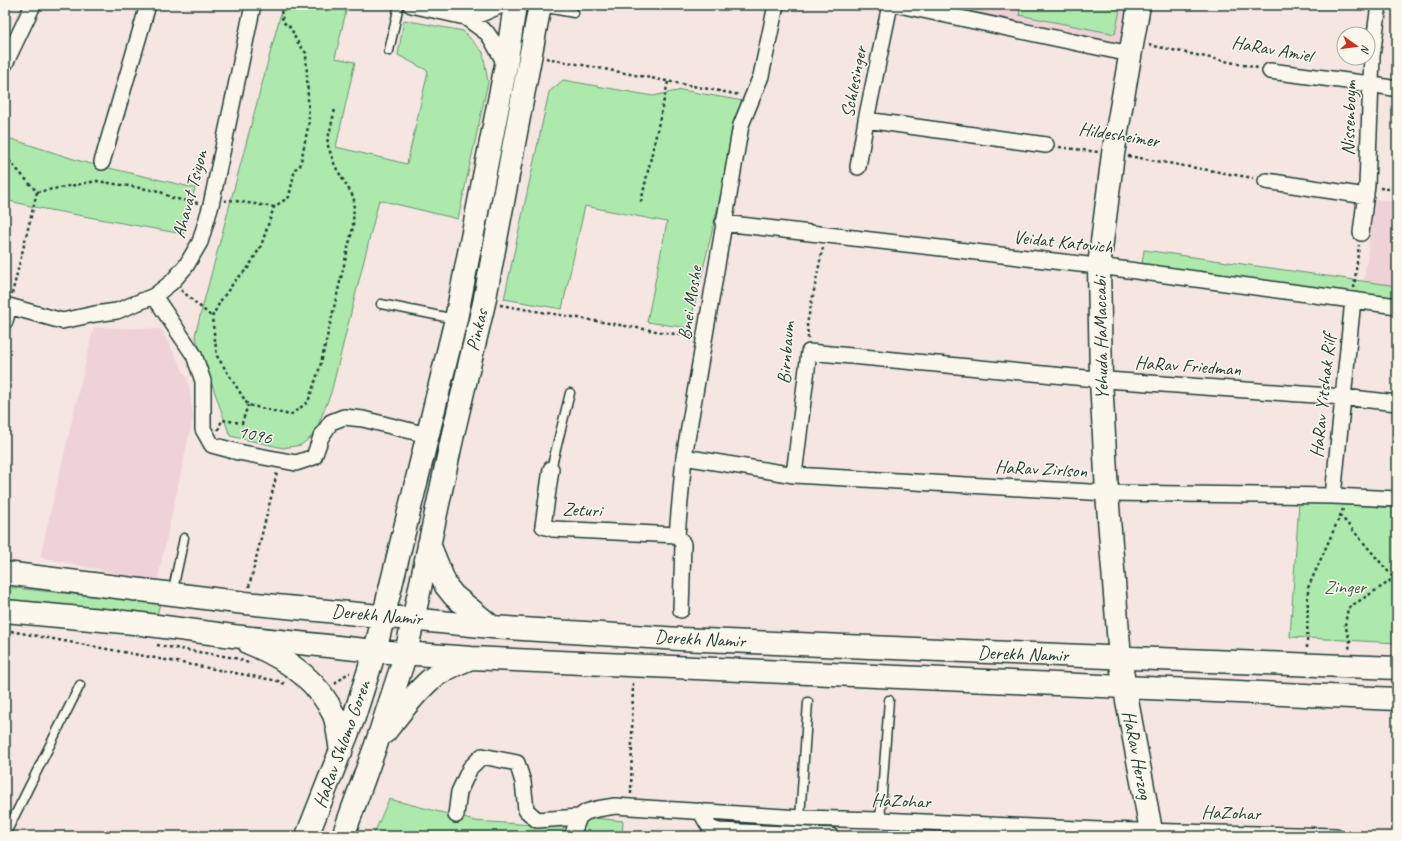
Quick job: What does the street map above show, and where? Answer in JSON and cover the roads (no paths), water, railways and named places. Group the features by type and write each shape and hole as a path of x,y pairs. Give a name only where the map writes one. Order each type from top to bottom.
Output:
{"main road":[{"name":"Pinkas","path":"375,651 456,319 506,65 515,5"},
{"name":"Yehuda HaMaccabi","path":"1125,664 1110,493 1104,380 1102,267 1117,154 1138,57 1139,5"},
{"name":"Pinkas","path":"406,653 429,544 484,303 540,6"},
{"path":"429,544 446,586 454,596 492,627"},
{"name":"Derekh Namir","path":"5,573 245,603 414,618 492,627 1125,664 1397,699"},
{"name":"Derekh Namir","path":"5,611 134,623 233,636 375,651 471,658 634,665 1125,664 1307,665 1397,668"},
{"path":"233,636 284,660 308,679 322,695 334,717 341,752"},
{"name":"HaRav Shlomo Goren","path":"307,836 354,717 375,651"},
{"name":"HaRav Shlomo Goren","path":"343,836 406,653"},
{"path":"376,742 430,680 450,667 471,658"},
{"name":"HaRav Herzog","path":"1125,664 1152,833"}],"street":[{"path":"5,64 33,5"},
{"path":"102,162 148,5"},
{"name":"Ahavat Tsiyon","path":"7,306 62,321 117,311 154,296 172,282 186,266 200,242 211,205 253,5"},
{"path":"411,5 466,17 476,16 502,5"},
{"name":"Bnei Moshe","path":"681,610 683,544 677,536 684,457 741,125 761,76 776,5"},
{"name":"Schlesinger","path":"858,167 866,120 890,5"},
{"path":"899,5 1138,57"},
{"name":"Nissenboym","path":"1361,233 1366,196 1372,56 1379,5"},
{"path":"466,17 487,33 506,65"},
{"name":"HaRav Amiel","path":"1270,71 1397,89"},
{"path":"866,120 1046,145"},
{"path":"1266,181 1366,196"},
{"name":"Veidat Katovich","path":"723,223 1102,267 1397,306"},
{"name":"1096","path":"154,296 194,355 203,381 204,429 212,445 238,452 296,463 314,457 321,437 331,422 344,417 363,419 427,435"},
{"name":"HaRav Yitshak Rilf","path":"1340,496 1343,397 1352,300"},
{"path":"5,321 7,306"},
{"name":"HaRav Friedman","path":"809,352 1104,380 1343,397 1397,403"},
{"name":"Birnbaum","path":"794,475 809,352"},
{"name":"HaRav Zirlson","path":"684,457 794,475 1110,493 1340,496 1397,499"},
{"name":"Zeturi","path":"551,469 543,526 553,529 677,536"},
{"name":"HaZohar","path":"456,815 459,792 470,768 482,756 517,763 522,782 526,810 537,820 579,817 586,812 615,806 700,810 800,818 880,820 1097,833 1336,836"},
{"path":"700,810 710,828 719,832 831,836"},
{"path":"572,836 579,817"}],"lane":[{"path":"389,51 399,5"},
{"path":"540,6 574,13"},
{"path":"381,304 456,319"},
{"path":"551,469 570,393"},
{"path":"172,594 184,538"},
{"path":"5,835 80,685"},
{"path":"880,820 889,700"},
{"path":"800,818 808,702"}],"park label":[{"name":"Zinger","path":"1345,587"}]}
